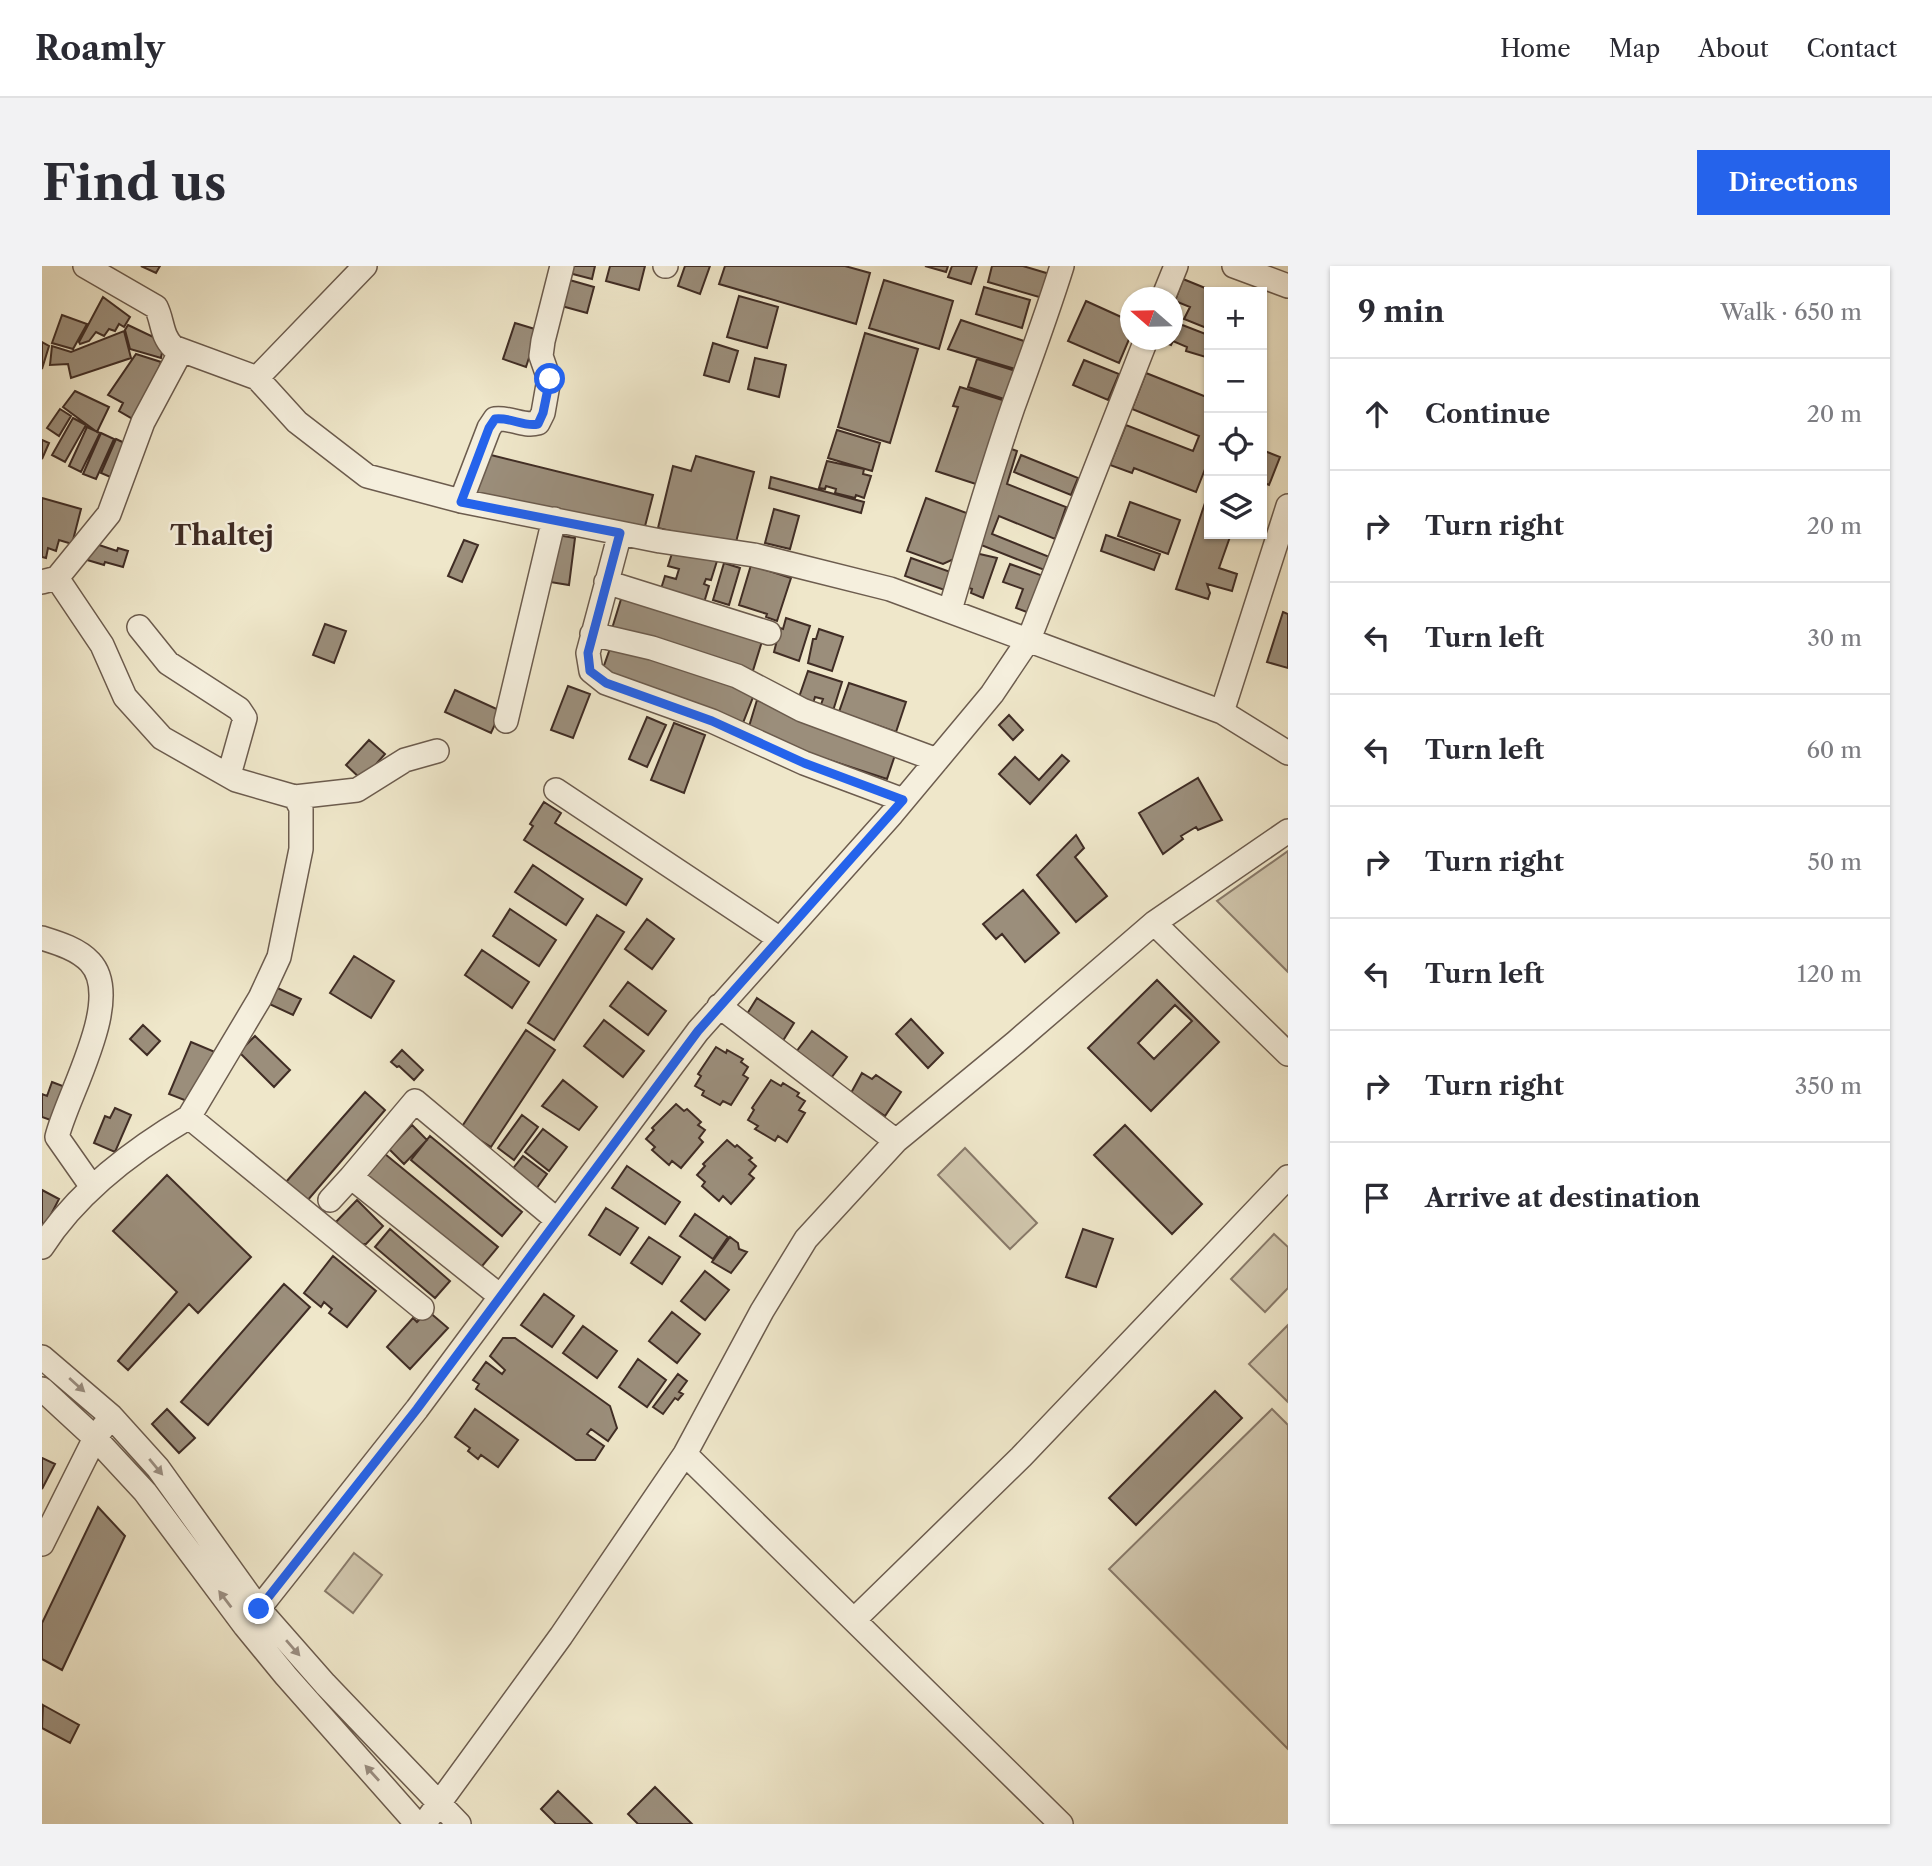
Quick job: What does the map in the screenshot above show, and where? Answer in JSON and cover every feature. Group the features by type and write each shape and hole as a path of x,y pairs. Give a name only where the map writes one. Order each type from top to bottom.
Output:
{"street":[{"path":"85,266 156,307 161,316 165,339 181,351 257,378 297,422 367,476 461,502 660,541 754,555 890,589 1222,712 1288,753"},
{"path":"257,378 365,266"},
{"path":"461,502 489,428 495,419 506,418 528,426 538,424 543,413 550,379 541,356 562,266"},
{"path":"950,610 970,538 1062,266"},
{"path":"1167,287 1176,266"},
{"path":"1234,266 1288,286"},
{"path":"252,1618 417,1409 689,1042 903,800 992,694 1029,639 1142,350"},
{"path":"181,351 143,422 109,514 50,580 102,645 125,697 162,738 236,780 295,796 357,790 405,760 437,751"},
{"path":"1222,712 1288,506"},
{"path":"506,721 554,519"},
{"path":"620,533 592,634 588,653 590,671 606,683 712,721 804,763 903,800"},
{"path":"606,582 769,633"},
{"path":"139,627 168,663 239,709 245,718 229,775"},
{"path":"592,634 653,648 737,676 802,710 937,760"},
{"path":"556,790 780,939"},
{"path":"42,1247 92,1187 150,1140 189,1117 260,998 279,957 301,849 301,808 295,796"},
{"path":"424,1824 561,1636 685,1454 762,1311 806,1239 896,1141 1154,923 1288,831"},
{"path":"1154,923 1288,1054"},
{"path":"42,938 68,947 91,962 102,982 100,1018 57,1138 92,1187"},
{"path":"719,1006 896,1141"},
{"path":"330,1200 415,1101 557,1220"},
{"path":"189,1117 422,1308"},
{"path":"351,1177 500,1296"},
{"path":"854,1620 1021,1457 1288,1177"},
{"path":"42,1357 111,1416 158,1468 286,1676 417,1824"},
{"path":"42,1389 95,1438 145,1492 252,1618 325,1684 459,1824"},
{"path":"42,1544 95,1438 111,1416"},
{"path":"685,1454 1061,1824"}],"shaded area":[{"path":"1288,851 1288,972 1217,901"},
{"path":"965,1148 1037,1223 1010,1249 938,1175"},
{"path":"1274,1234 1288,1247 1288,1288 1265,1312 1231,1279"},
{"path":"1288,1325 1288,1402 1249,1364"},
{"path":"1272,1409 1288,1425 1288,1749 1109,1569"},
{"path":"354,1553 382,1575 353,1613 325,1591"}],"building":[{"path":"141,266 160,266 156,273"},
{"path":"567,266 595,266 592,279 565,272"},
{"path":"610,266 645,266 639,290 606,281"},
{"path":"685,266 710,266 700,294 678,286"},
{"path":"725,266 845,266 870,273 856,324 719,284"},
{"path":"925,266 948,266 946,272"},
{"path":"952,266 977,266 971,284 948,277"},
{"path":"992,266 1023,266 1053,275 1046,299 988,282"},
{"path":"566,279 594,287 587,313 558,305"},
{"path":"1183,279 1204,288 1204,327 1184,319 1190,307 1183,304 1183,287 1180,287"},
{"path":"884,280 953,301 939,349 869,328"},
{"path":"984,287 1030,300 1022,328 976,314"},
{"path":"739,296 778,307 767,348 727,337"},
{"path":"103,297 130,317 124,327 119,324 115,331 109,329 104,336 96,332 89,341 80,344 79,342"},
{"path":"1086,301 1120,316 1120,350 1124,350 1119,363 1068,341"},
{"path":"62,315 87,324 73,349 52,343"},
{"path":"961,320 1033,344 1025,372 948,349"},
{"path":"515,323 538,330 526,367 503,359"},
{"path":"128,325 164,342 161,358 130,349 125,330"},
{"path":"1183,325 1204,333 1204,356 1186,351 1187,347 1183,345"},
{"path":"124,331 131,358 71,378 68,364 50,365 52,346 71,352"},
{"path":"865,333 918,349 890,443 838,427"},
{"path":"42,342 49,346 42,369"},
{"path":"713,343 738,351 729,382 704,375"},
{"path":"136,354 161,362 138,422 119,411 123,403 108,395"},
{"path":"755,358 786,365 779,397 748,389"},
{"path":"977,359 1022,373 1013,402 968,387"},
{"path":"1084,360 1119,374 1108,400 1073,385"},
{"path":"1146,373 1204,396 1204,472 1196,492 1134,468 1132,473 1110,465 1126,425 1193,451 1199,436 1132,409"},
{"path":"960,387 1009,402 982,486 936,471 958,407 953,406"},
{"path":"75,391 109,407 97,432 63,407"},
{"path":"60,409 71,416 59,436 47,428"},
{"path":"73,418 86,425 65,462 52,455"},
{"path":"87,427 100,433 81,472 69,466"},
{"path":"837,430 880,443 872,471 828,458"},
{"path":"101,433 114,439 96,479 83,474"},
{"path":"116,439 129,445 115,479 101,473"},
{"path":"42,440 49,443 42,459"},
{"path":"1003,446 1017,451 1007,484 1066,507 1055,539 999,516 992,534 1052,558 1047,571 971,541"},
{"path":"1267,452 1280,457 1269,485 1267,484"},
{"path":"483,453 653,495 643,534 473,492"},
{"path":"1021,455 1078,478 1071,495 1014,472"},
{"path":"696,456 754,472 735,546 658,528 673,466 691,471"},
{"path":"827,461 864,469 863,474 871,476 864,498 835,493 836,489 826,486 825,489 819,488"},
{"path":"771,477 864,502 861,513 769,488"},
{"path":"42,498 81,509 72,544 59,540 56,551 48,548 46,558 42,557"},
{"path":"926,498 972,515 956,558 943,564 907,551"},
{"path":"1130,502 1180,520 1168,554 1118,536"},
{"path":"1204,506 1204,539 1229,539 1219,568 1237,574 1232,591 1207,584 1210,593 1208,599 1176,589"},
{"path":"774,509 799,516 790,549 765,543"},
{"path":"557,535 575,538 569,585 550,582"},
{"path":"1106,535 1160,554 1154,570 1101,551"},
{"path":"464,540 478,545 462,582 448,576"},
{"path":"90,542 117,551 118,548 128,551 123,567 84,559"},
{"path":"674,547 717,561 711,580 706,579 704,584 709,586 703,606 660,592 665,576 676,579 679,569 668,566"},
{"path":"971,552 997,558 983,598 971,593 972,589 959,585"},
{"path":"911,558 959,575 953,593 905,576"},
{"path":"724,563 740,568 729,605 713,600"},
{"path":"1010,564 1046,577 1032,614 1016,608 1023,589 1003,582"},
{"path":"751,565 791,578 777,621 766,617 767,614 739,605"},
{"path":"622,596 763,638 751,677 610,635"},
{"path":"1283,612 1288,614 1288,668 1267,662"},
{"path":"786,618 810,626 799,661 774,652 780,628 783,629"},
{"path":"325,624 346,631 334,663 313,655"},
{"path":"819,629 843,637 832,671 808,663 813,639 816,639"},
{"path":"613,640 755,692 741,728 600,677"},
{"path":"808,671 842,682 832,714 819,710 823,699 815,697 812,707 797,703"},
{"path":"849,683 906,702 896,732 839,712"},
{"path":"568,686 590,694 573,738 551,730"},
{"path":"455,690 501,711 491,733 445,712"},
{"path":"757,700 896,752 887,779 747,733"},
{"path":"1009,715 1023,730 1013,740 999,725"},
{"path":"647,717 666,725 647,767 629,759"},
{"path":"674,723 705,735 684,793 651,780"},
{"path":"369,740 385,754 362,780 346,765"},
{"path":"1062,755 1069,761 1030,804 999,774 1015,757 1039,780"},
{"path":"1198,778 1222,820 1198,830 1196,827 1181,836 1183,839 1163,854 1139,813"},
{"path":"544,802 561,813 555,823 642,879 626,905 524,840 533,826 530,824"},
{"path":"1076,835 1084,848 1075,857 1107,896 1076,922 1037,875"},
{"path":"533,865 583,899 566,925 515,892"},
{"path":"1023,890 1059,933 1025,962 1002,934 996,939 983,924"},
{"path":"510,909 556,940 539,966 493,936"},
{"path":"597,915 624,932 554,1040 528,1023"},
{"path":"647,919 674,939 652,969 625,949"},
{"path":"482,950 529,982 512,1008 465,975"},
{"path":"354,956 394,981 371,1018 330,993"},
{"path":"1157,980 1219,1042 1151,1111 1088,1048","holes":["1175,1005 1192,1021 1154,1059 1138,1043"]},
{"path":"628,982 666,1011 648,1035 610,1006"},
{"path":"271,985 301,999 293,1015 263,1001"},
{"path":"757,998 794,1023 779,1047 742,1022"},
{"path":"911,1019 943,1053 928,1068 896,1034"},
{"path":"604,1020 644,1051 623,1077 584,1046"},
{"path":"143,1025 160,1041 147,1055 130,1039"},
{"path":"526,1030 555,1050 491,1147 461,1128"},
{"path":"812,1031 847,1057 828,1082 793,1056"},
{"path":"255,1036 290,1070 274,1087 239,1052"},
{"path":"191,1042 215,1052 192,1103 169,1094"},
{"path":"716,1047 743,1059 741,1062 748,1067 743,1075 748,1078 731,1105 723,1101 720,1105 702,1095 704,1091 695,1086 701,1076 698,1074"},
{"path":"402,1050 423,1070 414,1080 391,1062"},
{"path":"862,1073 872,1079 876,1075 901,1092 885,1116 851,1093"},
{"path":"563,1080 597,1107 579,1130 542,1106"},
{"path":"771,1080 781,1086 783,1083 799,1093 797,1096 805,1101 799,1110 805,1113 787,1142 778,1136 775,1141 755,1129 758,1126 748,1120 754,1110 752,1108"},
{"path":"52,1082 68,1088 56,1122 42,1117 42,1094 47,1096"},
{"path":"365,1092 385,1110 307,1201 286,1182"},
{"path":"676,1104 684,1111 687,1109 701,1122 698,1125 705,1130 699,1138 703,1142 681,1168 672,1161 669,1165 652,1150 655,1147 646,1139 654,1130 652,1128"},
{"path":"115,1108 131,1115 115,1152 94,1143 105,1116 110,1118"},
{"path":"522,1115 538,1127 514,1160 498,1148"},
{"path":"412,1125 427,1140 404,1164 389,1149"},
{"path":"1125,1125 1202,1204 1172,1234 1094,1155"},
{"path":"543,1129 567,1147 549,1171 525,1152"},
{"path":"430,1136 522,1212 502,1236 411,1160"},
{"path":"727,1140 752,1158 749,1160 756,1166 749,1174 754,1178 731,1204 723,1196 719,1201 702,1186 705,1182 697,1175 705,1166 703,1164"},
{"path":"385,1154 498,1247 478,1271 365,1178"},
{"path":"523,1156 547,1174 536,1189 511,1171"},
{"path":"627,1166 680,1202 665,1224 612,1188"},
{"path":"167,1175 251,1257 198,1313 189,1304 128,1370 118,1361 177,1292 113,1231"},
{"path":"42,1190 59,1199 42,1232"},
{"path":"357,1200 383,1226 366,1244 358,1244 334,1224"},
{"path":"606,1208 638,1228 620,1255 589,1235"},
{"path":"695,1214 728,1237 713,1259 680,1236"},
{"path":"390,1229 450,1281 435,1298 375,1247"},
{"path":"1083,1229 1113,1239 1096,1287 1066,1277"},
{"path":"649,1237 680,1257 662,1284 631,1263"},
{"path":"730,1237 738,1243 739,1249 747,1252 731,1273 712,1262"},
{"path":"333,1256 376,1291 347,1327 329,1313 332,1309 324,1302 321,1307 304,1293"},
{"path":"705,1271 729,1290 705,1320 681,1301"},
{"path":"284,1284 310,1307 208,1425 181,1402"},
{"path":"544,1294 574,1316 552,1347 521,1325"},
{"path":"428,1311 448,1328 410,1369 387,1347 413,1318 417,1322"},
{"path":"672,1312 700,1334 677,1363 649,1341"},
{"path":"583,1326 617,1351 597,1378 563,1353"},
{"path":"503,1338 515,1338 610,1406 617,1428 608,1441 591,1429 587,1434 604,1446 595,1460 576,1460 476,1389 479,1384 473,1380 486,1362 502,1374 505,1370 490,1356"},
{"path":"638,1359 666,1380 647,1407 619,1387"},
{"path":"678,1374 687,1381 679,1392 683,1394 678,1400 675,1398 663,1414 653,1407"},
{"path":"1215,1391 1242,1418 1136,1525 1109,1498"},
{"path":"167,1409 195,1438 179,1453 152,1424"},
{"path":"475,1409 518,1440 498,1467 481,1455 478,1459 468,1451 470,1448 455,1437"},
{"path":"42,1458 55,1464 42,1489"},
{"path":"98,1507 125,1536 62,1670 42,1659 42,1623"},
{"path":"43,1705 79,1725 70,1743 42,1728"},
{"path":"655,1787 692,1824 638,1824 628,1814"},
{"path":"558,1791 592,1824 556,1824 541,1809"}],"district":[{"name":"Thaltej","path":"222,535"}],"route":[{"path":"259,1609 417,1409 698,1031 903,800 804,763 712,721 606,683 590,671 588,653 620,533 461,502 489,428 495,419 506,418 528,426 538,424 550,379"}]}
